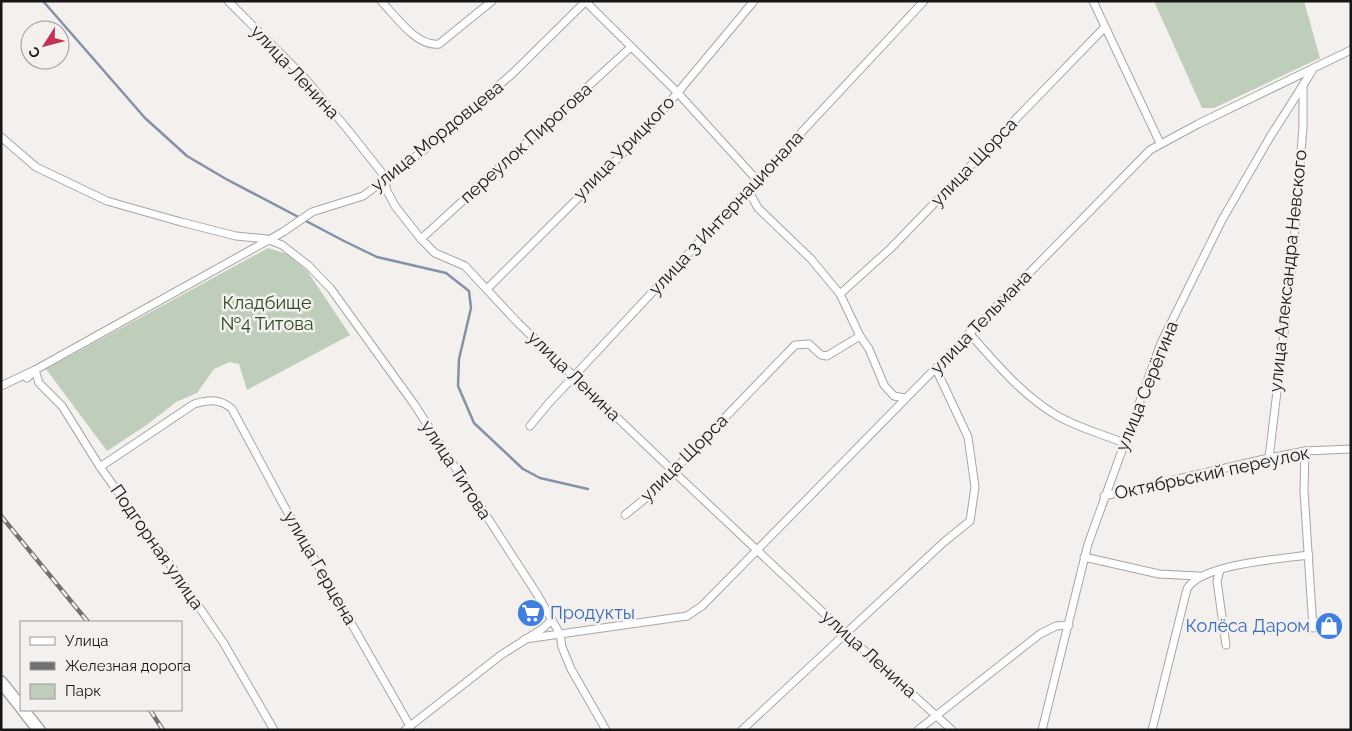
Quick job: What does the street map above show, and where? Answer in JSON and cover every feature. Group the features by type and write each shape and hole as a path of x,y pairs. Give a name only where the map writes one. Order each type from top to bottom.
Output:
{"main road":[{"path":"1,682 20,706"},
{"path":"24,711 39,730"}],"street":[{"name":"улица Ленина","path":"228,1 304,78 386,178 386,189 395,206 421,239 435,253 465,266 488,288 518,322 674,472 846,634 952,730"},
{"path":"381,1 418,38 431,45 439,44 492,1"},
{"name":"улица Урицкого","path":"488,288 649,127 754,1"},
{"name":"улица 3 Интернационала","path":"530,426 574,376 748,190 756,179 924,1"},
{"path":"1093,1 1104,28 1160,143"},
{"name":"улица Мордовцева","path":"267,239 283,232 304,216 328,205 363,196 464,117 568,22 586,2"},
{"path":"586,2 678,92 756,179"},
{"name":"улица Щорса","path":"840,294 890,248 1104,28"},
{"name":"переулок Пирогова","path":"421,239 631,47"},
{"name":"улица Тельмана","path":"525,639 687,616 702,606 1150,150 1160,143 1351,50"},
{"name":"улица Серёгина","path":"1042,730 1084,557 1104,496 1161,343 1222,220 1314,69"},
{"name":"улица Александра Невского","path":"1269,458 1292,266 1303,126 1303,85"},
{"path":"1,137 36,167 107,200 190,225 236,236 267,239"},
{"path":"748,190 758,208 811,259 840,294 860,336 869,349 884,385 894,396 905,398"},
{"path":"282,245 283,232"},
{"path":"1,386 35,370 267,239"},
{"name":"улица Титова","path":"267,239 282,245 309,266 331,289 414,404 552,620 560,634 562,647 571,669 606,729"},
{"path":"969,333 1031,398 1057,416 1124,443"},
{"name":"улица Щорса","path":"625,516 674,472 795,345 809,344 820,355 827,356 860,336"},
{"path":"742,730 944,542 970,521 975,487 968,437 936,368"},
{"path":"27,378 35,370"},
{"name":"Подгорная улица","path":"35,370 39,383 62,406 100,467 223,642 274,730"},
{"name":"улица Герцена","path":"100,467 194,404 207,400 224,402 232,409 407,728"},
{"name":"Октябрьский переулок","path":"1104,496 1304,451 1351,449"},
{"path":"1304,451 1304,491 1313,628"},
{"path":"1152,730 1187,589 1191,582 1200,576 1220,570 1309,555"},
{"path":"1084,557 1159,574 1200,576"},
{"path":"1220,570 1217,581 1226,645"},
{"path":"407,728 552,620"},
{"path":"918,730 1040,634 1056,626 1069,625"}],"green space":[{"path":"1154,1 1304,1 1320,58 1214,108 1202,108"},
{"name":"Кладбище №4 Титова","path":"268,248 287,254 308,272 350,335 247,390 239,364 230,362 214,369 197,393 176,402 148,424 107,451 46,369"}],"waterway":[{"path":"43,1 145,118 187,156 226,179 377,257 446,273 469,291 471,308 459,359 458,386 474,423 523,469 540,478 588,489"}],"railway":[{"path":"1,516 87,621"},
{"path":"151,711 163,730"}],"place":[{"name":"Продукты","path":"531,613"},
{"name":"Колёса Даром","path":"1329,626"}]}
